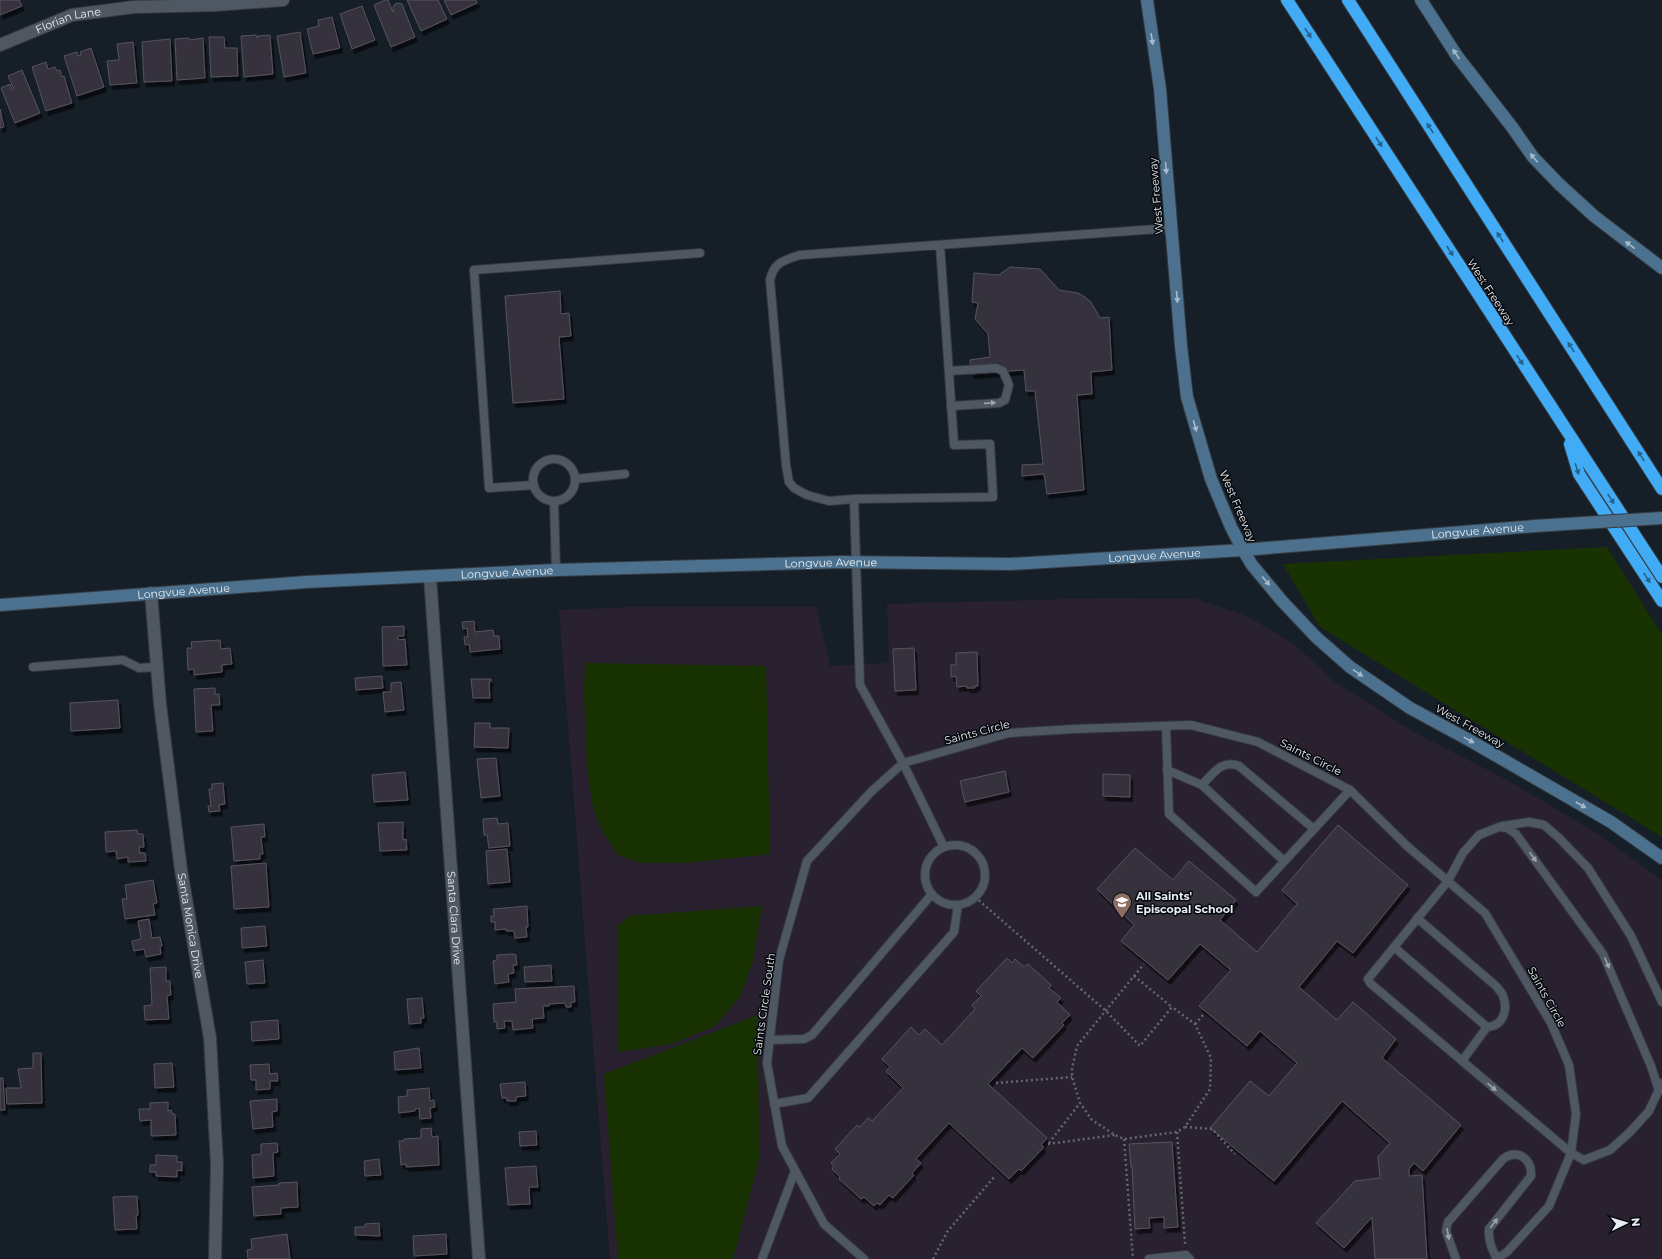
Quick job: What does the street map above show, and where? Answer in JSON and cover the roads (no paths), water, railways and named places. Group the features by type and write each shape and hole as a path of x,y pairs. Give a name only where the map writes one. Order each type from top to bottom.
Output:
{"highway":[{"name":"West Freeway","path":"1287,0 1566,431 1662,576"},
{"path":"1348,0 1662,489"},
{"path":"1566,431 1579,474 1662,601"}],"main road":[{"name":"West Freeway","path":"1146,0 1160,89 1181,346 1187,397 1211,479 1231,528 1252,565 1282,601 1316,637 1350,667 1410,708 1469,740 1611,822 1662,858"},
{"path":"1421,0 1457,56 1512,127 1533,157 1559,184 1594,216 1662,268"},
{"name":"Longvue Avenue","path":"0,605 306,582 556,570 856,562 1010,564 1243,550 1535,526 1662,518"}],"street":[{"name":"Florian Lane","path":"0,44 72,15 134,6 215,5 283,0"},
{"name":"Santa Clara Drive","path":"430,577 479,1259"},
{"name":"Santa Monica Drive","path":"151,593 157,667 181,870 210,1038 217,1164 215,1259"}],"lane":[{"path":"940,244 954,445 990,444 993,497 854,499 829,501 807,495 794,488 789,482 786,465 770,280 772,270 782,261 800,255 940,244 1171,228"},
{"path":"534,485 489,488 474,270 700,253"},
{"path":"949,371 996,368 1003,371 1009,385 1005,400 999,403 951,406"},
{"path":"552,460 566,463 574,473 575,479 572,492 561,500 554,501 541,497 536,491 533,478 535,471 546,461 552,460"},
{"path":"575,479 625,474"},
{"path":"854,499 860,685 944,846"},
{"path":"554,501 556,570"},
{"path":"33,667 123,660 139,668 157,667"},
{"name":"Saints Circle","path":"902,763 1009,733 1191,725 1258,742 1350,790 1407,846 1485,913 1551,1023 1569,1065 1576,1114 1571,1153 1549,1206 1507,1252 1497,1259"},
{"path":"1166,726 1169,814 1256,892 1350,790"},
{"name":"Saints Circle South","path":"864,1259 824,1224 782,1146 767,1062 779,960 807,861 872,792 902,763"},
{"path":"1202,785 1223,765 1228,763 1239,766 1314,829"},
{"path":"1167,770 1202,785 1284,861"},
{"path":"1662,1002 1631,936 1588,868 1544,825 1529,822 1499,826 1479,835 1462,853 1448,881 1368,980 1571,1153 1584,1160 1610,1150 1631,1131 1649,1111 1662,1083"},
{"path":"1499,826 1508,828 1516,834 1603,954 1651,1066 1659,1091"},
{"path":"956,845 968,848 977,855 983,865 985,876 982,888 975,897 967,903 958,905 947,904 937,900 926,882 925,871 928,860 935,852 944,846 956,845"},
{"path":"769,1040 804,1038 812,1034 932,894"},
{"path":"774,1104 808,1098 954,932 958,905"},
{"path":"1418,918 1496,986 1503,995 1505,1011 1503,1018 1497,1024 1488,1027 1462,1061"},
{"path":"1394,947 1488,1027"},
{"path":"1456,1259 1446,1231 1448,1222 1503,1159 1512,1155 1520,1155 1531,1165 1531,1176 1489,1230 1488,1237 1490,1246 1497,1259"},
{"path":"762,1259 795,1171"},
{"path":"1149,1259 1188,1257"}],"place":[{"name":"All Saints' Episcopal School","path":"1122,919"}]}
